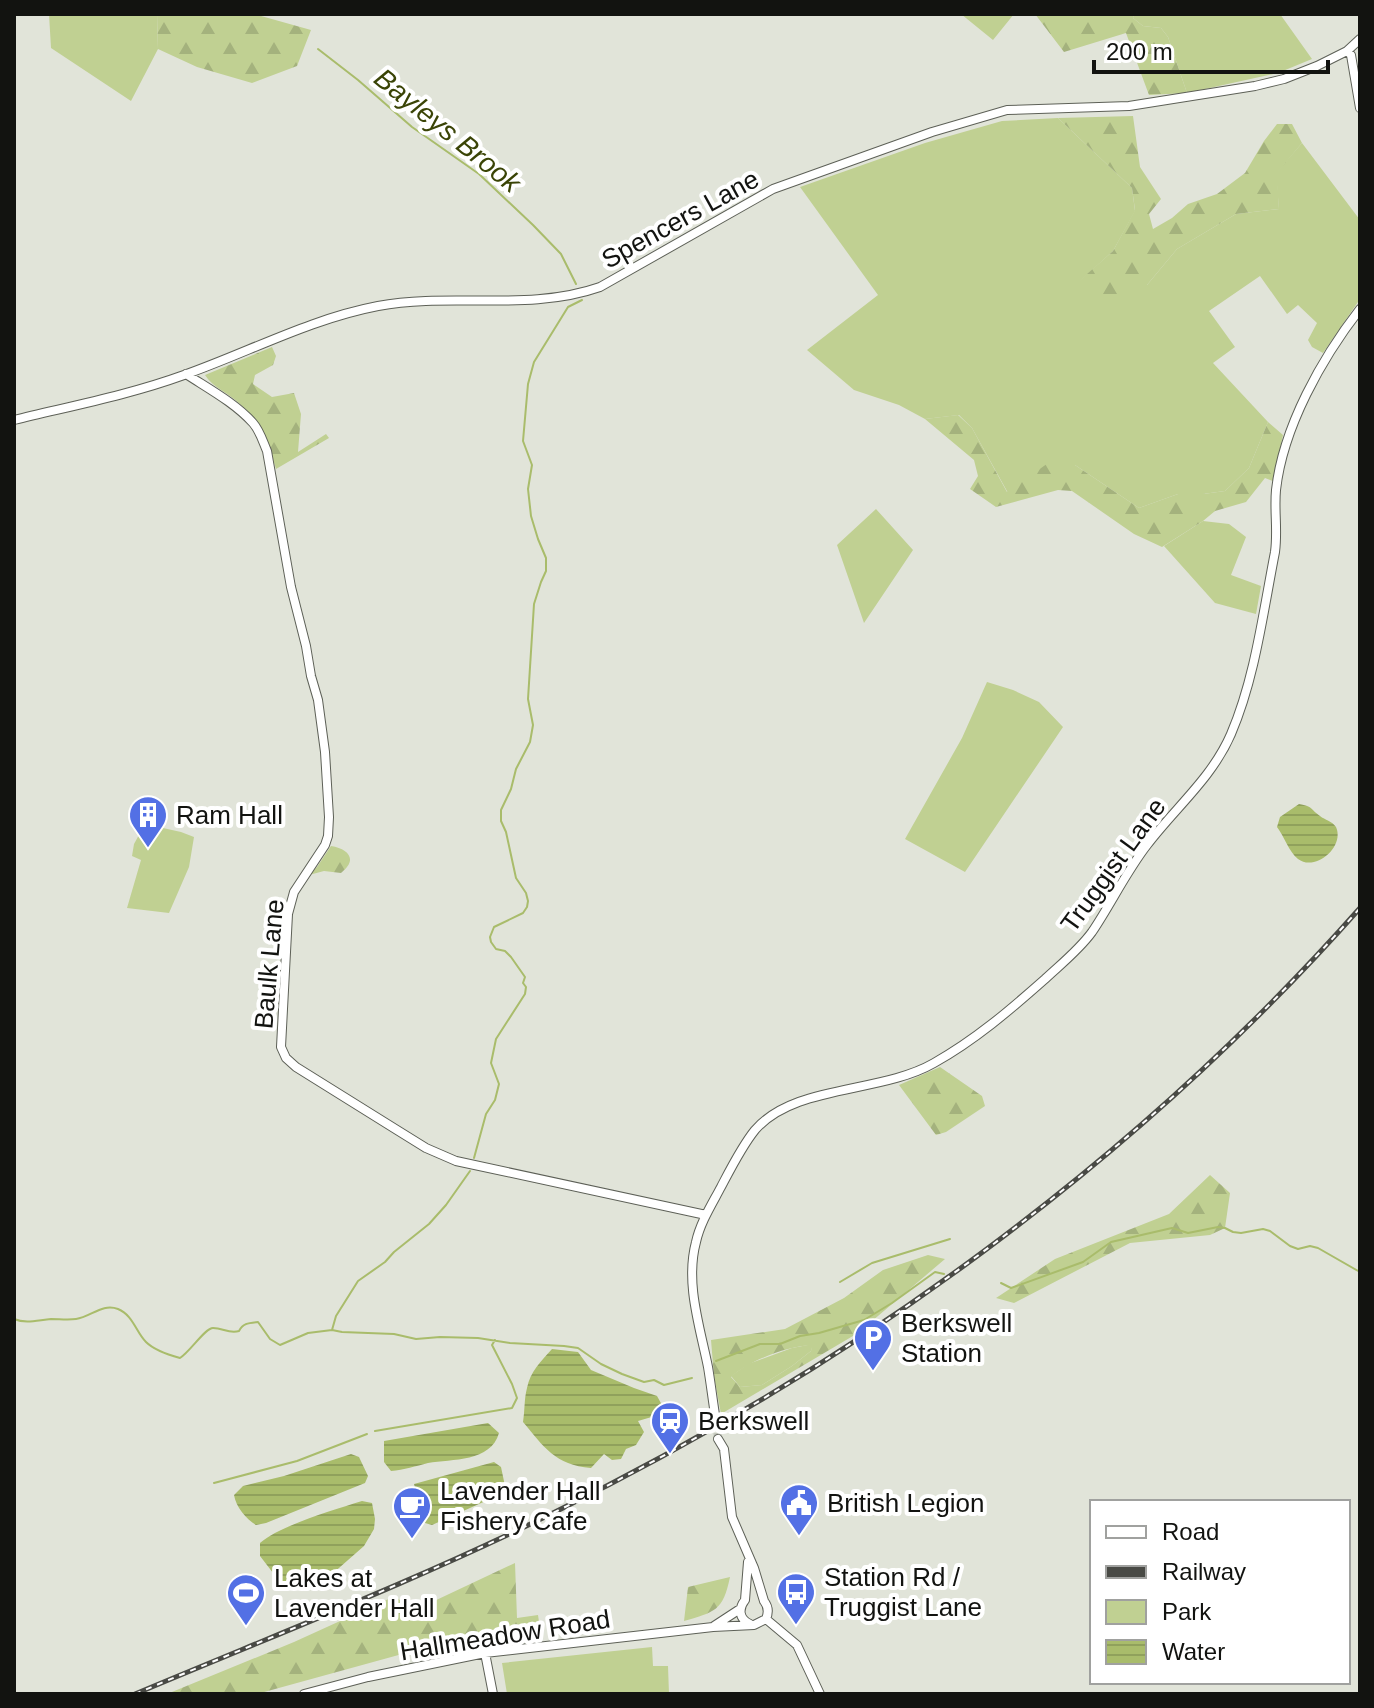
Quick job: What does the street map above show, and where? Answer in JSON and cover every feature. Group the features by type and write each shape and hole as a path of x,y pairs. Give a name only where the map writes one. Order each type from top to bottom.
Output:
{"street":[{"name":"Spencers Lane","path":"14,420 149,387 289,332 376,306 418,301 537,299 578,295 612,280 773,189 932,132 1007,110 1129,106 1255,86 1317,66 1347,51 1360,39"},
{"path":"1347,51 1351,55 1360,108"},
{"name":"Truggist Lane","path":"716,1421 694,1303 691,1268 696,1241 706,1215 753,1132 764,1121 800,1101 880,1083 932,1064 990,1026 1084,941 1144,849 1213,768 1229,739 1246,690 1275,552 1276,491 1284,452 1316,378 1360,309"},
{"name":"Baulk Lane","path":"186,374 226,399 252,422 267,451 291,587 318,700 325,752 328,836 294,892 288,914 281,1047 286,1058 352,1104 426,1148 456,1161 706,1215"},
{"path":"718,1439 724,1449 732,1517 754,1568 768,1611 766,1619 759,1624 743,1620 748,1557"},
{"path":"743,1605 756,1597 764,1601"},
{"name":"Hallmeadow Road","path":"713,1627 743,1605"},
{"path":"766,1619 797,1645 820,1694"},
{"name":"Hallmeadow Road","path":"304,1694 368,1677 485,1653 750,1624"},
{"path":"485,1653 493,1694"}],"green space":[{"path":"49,14 157,14 158,49 131,101 51,48"},
{"path":"157,14 254,14 311,30 297,66 252,83 197,67 158,49"},
{"path":"961,14 1014,14 993,40"},
{"path":"1035,14 1134,14 1133,18 1143,26 1161,28 1168,37 1187,93 1149,95 1126,33 1064,52"},
{"path":"1134,14 1280,14 1312,59 1278,73 1187,93 1168,37 1161,28 1143,26 1133,18"},
{"path":"1133,116 1140,167 1161,199 1149,214 1153,229 1188,204 1217,194 1245,173 1277,124 1292,124 1302,143 1277,173 1279,209 1236,214 1177,249 1147,285 1121,296 1094,297 1078,282 1113,251 1135,210 1132,188 1058,118"},
{"path":"1058,118 1132,188 1135,211 1113,251 1079,282 1147,285 1177,249 1236,214 1279,209 1276,173 1302,143 1360,220 1360,299 1323,353 1312,347 1308,340 1317,323 1298,305 1287,314 1260,276 1209,311 1235,347 1213,363 1268,422 1249,468 1225,491 1178,494 1139,508 1075,465 1008,493 972,428 959,415 925,419 899,405 854,390 807,350 878,295 800,187 925,143 1002,121"},
{"path":"272,347 276,356 273,365 255,375 253,384 272,397 294,393 301,414 298,452 326,434 329,438 276,469 258,423 205,375"},
{"path":"958,415 972,428 1007,492 1051,461 1075,465 1139,508 1178,494 1225,491 1249,468 1268,422 1283,435 1273,481 1265,478 1246,502 1215,511 1162,547 1134,534 1072,491 1058,490 996,507 970,489 978,476 974,460 925,419"},
{"path":"876,509 913,550 864,623 837,545"},
{"path":"1203,521 1229,524 1246,537 1231,575 1261,586 1256,614 1215,603 1164,546"},
{"path":"987,682 1039,702 1063,727 965,872 905,839 962,738"},
{"path":"145,824 194,837 189,867 169,913 127,908 141,860 132,856 134,844"},
{"path":"331,846 347,852 350,860 346,868 341,873 324,871 309,875 317,867"},
{"path":"940,1067 982,1096 985,1106 946,1132 936,1135 899,1085"},
{"path":"1210,1175 1230,1193 1225,1228 1210,1235 1130,1243 1014,1303 996,1298 1055,1259 1169,1214"},
{"path":"928,1255 945,1259 858,1333 721,1414 711,1340 785,1329 844,1298 883,1270","holes":["812,1345 811,1351 762,1385 740,1387 731,1377 748,1365 781,1351"]},
{"path":"813,1344 811,1351 762,1385 740,1387 731,1376 748,1364"},
{"path":"515,1563 517,1618 538,1615 541,1635 424,1648 257,1694 167,1694 395,1596 413,1611"},
{"path":"730,1577 724,1597 716,1608 684,1621 688,1587"},
{"path":"652,1647 653,1666 668,1666 669,1694 507,1694 502,1663"}],"water":[{"path":"1299,804 1309,807 1336,827 1336,842 1320,860 1305,862 1298,859 1277,827 1280,817"},
{"path":"552,1349 578,1352 591,1370 657,1396 662,1405 655,1416 638,1421 644,1432 636,1445 626,1449 621,1459 612,1460 604,1454 591,1468 568,1463 551,1453 523,1422 528,1382"},
{"path":"488,1423 499,1433 495,1442 479,1454 391,1471 384,1462 384,1441"},
{"path":"351,1454 359,1457 368,1476 365,1483 256,1525 237,1504 234,1495 243,1486"},
{"path":"494,1462 501,1467 505,1486 499,1495 432,1525 425,1523 414,1484"},
{"path":"362,1501 372,1503 374,1529 364,1546 323,1582 294,1589 280,1582 260,1556 260,1543 269,1536"}],"waterway":[{"name":"Bayleys Brook","path":"318,49 412,127 479,174 561,254 576,284"},
{"name":"Bayleys Brook","path":"474,1158 486,1114 495,1100 499,1084 491,1063 496,1039 525,994 526,987 523,983 525,977 511,957 505,951 496,949 490,937 494,927 523,913 528,901 516,878 501,821 501,810 516,769 530,742 533,725 528,699 534,604 546,571 546,558 531,516 528,489 532,465 523,441 528,384 534,362 568,307 582,300"},
{"name":"Bayleys Brook","path":"332,1330 336,1316 358,1281 429,1224 470,1171"},
{"path":"1001,1283 1011,1288 1083,1262 1111,1242 1172,1228 1188,1233 1218,1227 1241,1233 1263,1229 1298,1249 1318,1248 1360,1272"},
{"path":"840,1282 872,1263 950,1239"},
{"path":"716,1361 760,1344 780,1344 864,1320 935,1272 944,1274"},
{"name":"Bayleys Brook","path":"14,1319 76,1319 102,1309 118,1309 127,1315 149,1345 180,1358 210,1329 235,1332 242,1326 258,1322 270,1339 280,1345 308,1333 332,1330 394,1334 416,1339 478,1338 578,1348 601,1364 644,1382 654,1380 664,1385 692,1378"},
{"path":"375,1431 512,1408 517,1398 492,1345 495,1340"},
{"path":"214,1483 297,1461 367,1434"}],"tunnel":[{"path":"716,1421 718,1439"}],"railway":[{"path":"135,1694 399,1584 503,1537 667,1454 776,1391 883,1322 987,1249 1087,1171 1182,1088 1274,1000 1360,908"}],"place":[{"name":"Ram Hall","path":"148,849"},
{"name":"Berkswell Station","path":"873,1372"},
{"name":"Berkswell","path":"670,1455"},
{"name":"British Legion","path":"799,1537"},
{"name":"Lavender Hall Fishery Cafe","path":"412,1540"},
{"name":"Station Rd / Truggist Lane","path":"796,1626"},
{"name":"Lakes at Lavender Hall","path":"246,1627"}]}
